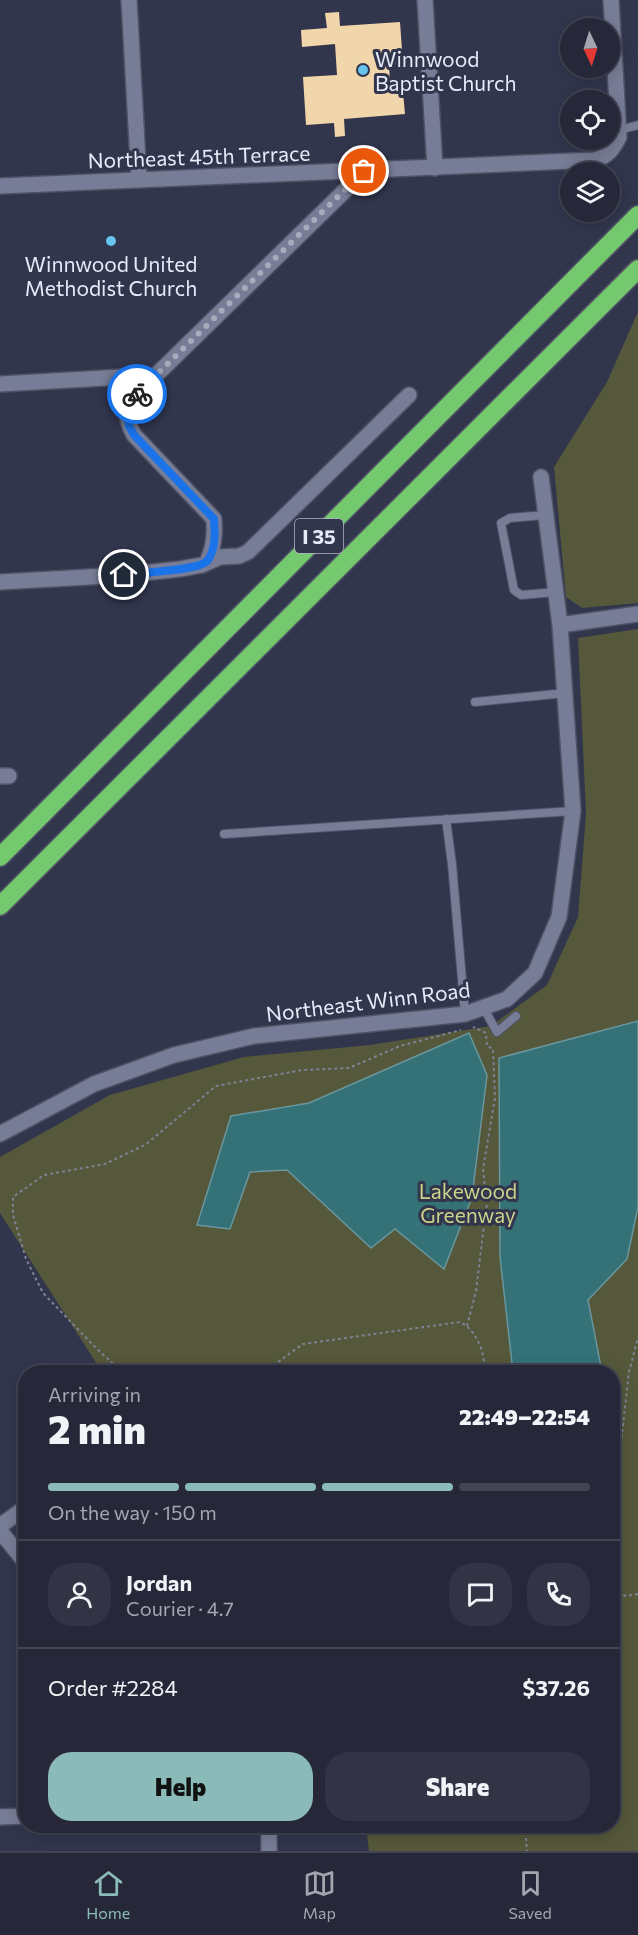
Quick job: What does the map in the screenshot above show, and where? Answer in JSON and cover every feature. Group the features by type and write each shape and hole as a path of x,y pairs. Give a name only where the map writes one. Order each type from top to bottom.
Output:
{"highway":[{"name":"I 35","path":"0,857 638,215"},
{"name":"I 35","path":"0,906 638,269"}],"street":[{"path":"129,0 139,179"},
{"path":"425,0 435,168"},
{"path":"611,0 617,90"},
{"name":"Northeast 45th Terrace","path":"0,186 595,160 604,157 612,150"},
{"path":"207,561 214,546 214,519 134,435 129,426 126,408 149,382 364,171"},
{"path":"0,384 122,377 149,382"},
{"path":"0,582 124,575 180,569 202,565 220,557 239,556 248,552 409,395"},
{"name":"Northeast Winn Road","path":"0,1134 94,1084 174,1055 254,1036 469,1020 483,1007 507,999 535,973 559,917 573,811 561,625 541,477"},
{"path":"561,625 638,614"},
{"path":"0,1526 18,1513"},
{"path":"0,1531 18,1553"},
{"path":"0,1817 18,1816"},
{"path":"269,1833 269,1851"}],"lane":[{"path":"620,130 638,125"},
{"path":"545,515 510,518 501,523 515,592 521,595 556,592"},
{"path":"475,702 566,693"},
{"path":"224,834 573,811"},
{"path":"446,819 469,1020"},
{"path":"483,1007 497,1032 516,1016"}],"path":[{"path":"467,1326 476,1291 486,1217 487,1204 483,1169 495,1098 493,1049 487,1046 486,1034 469,1020"},
{"path":"114,1365 43,1293 26,1258 13,1215 13,1197 44,1175 105,1164 145,1145 216,1086 302,1070 349,1068 400,1046 462,1029"},
{"path":"274,1365 303,1344 460,1322 474,1334 485,1365"},
{"path":"620,1449 628,1372 638,1336"},
{"path":"620,1594 638,1595"},
{"path":"526,1833 527,1851"}],"green space":[{"path":"638,312 638,603 582,608 566,597 554,467 607,382"},
{"name":"Lakewood Greenway","path":"638,629 638,1851 369,1851 367,1833 620,1833 620,1365 98,1365 0,1213 0,1157 110,1095 244,1057 370,1045 491,1026 547,985 578,917 586,814 578,638"}],"shaded area":[{"path":"638,1021 638,1207 627,1259 588,1300 601,1365 512,1365 500,1257 499,1058"},
{"path":"469,1033 487,1075 472,1197 444,1269 395,1229 371,1248 287,1170 250,1172 230,1229 197,1225 231,1116 309,1103"}],"building":[{"name":"Winnwood Baptist Church","path":"339,12 340,26 400,22 403,64 389,65 390,82 402,81 405,114 344,119 345,136 335,137 334,123 306,125 303,77 337,75 335,44 302,47 301,30 327,28 325,13"}],"way so far":[{"path":"137,394 364,171"}],"place":[{"name":"Winnwood Baptist Church","path":"363,70"},
{"name":"Winnwood United Methodist Church","path":"111,241"}],"route":[{"path":"124,575 202,565 207,561 214,546 215,537 214,519 134,435 129,426 126,408 137,394"}]}
